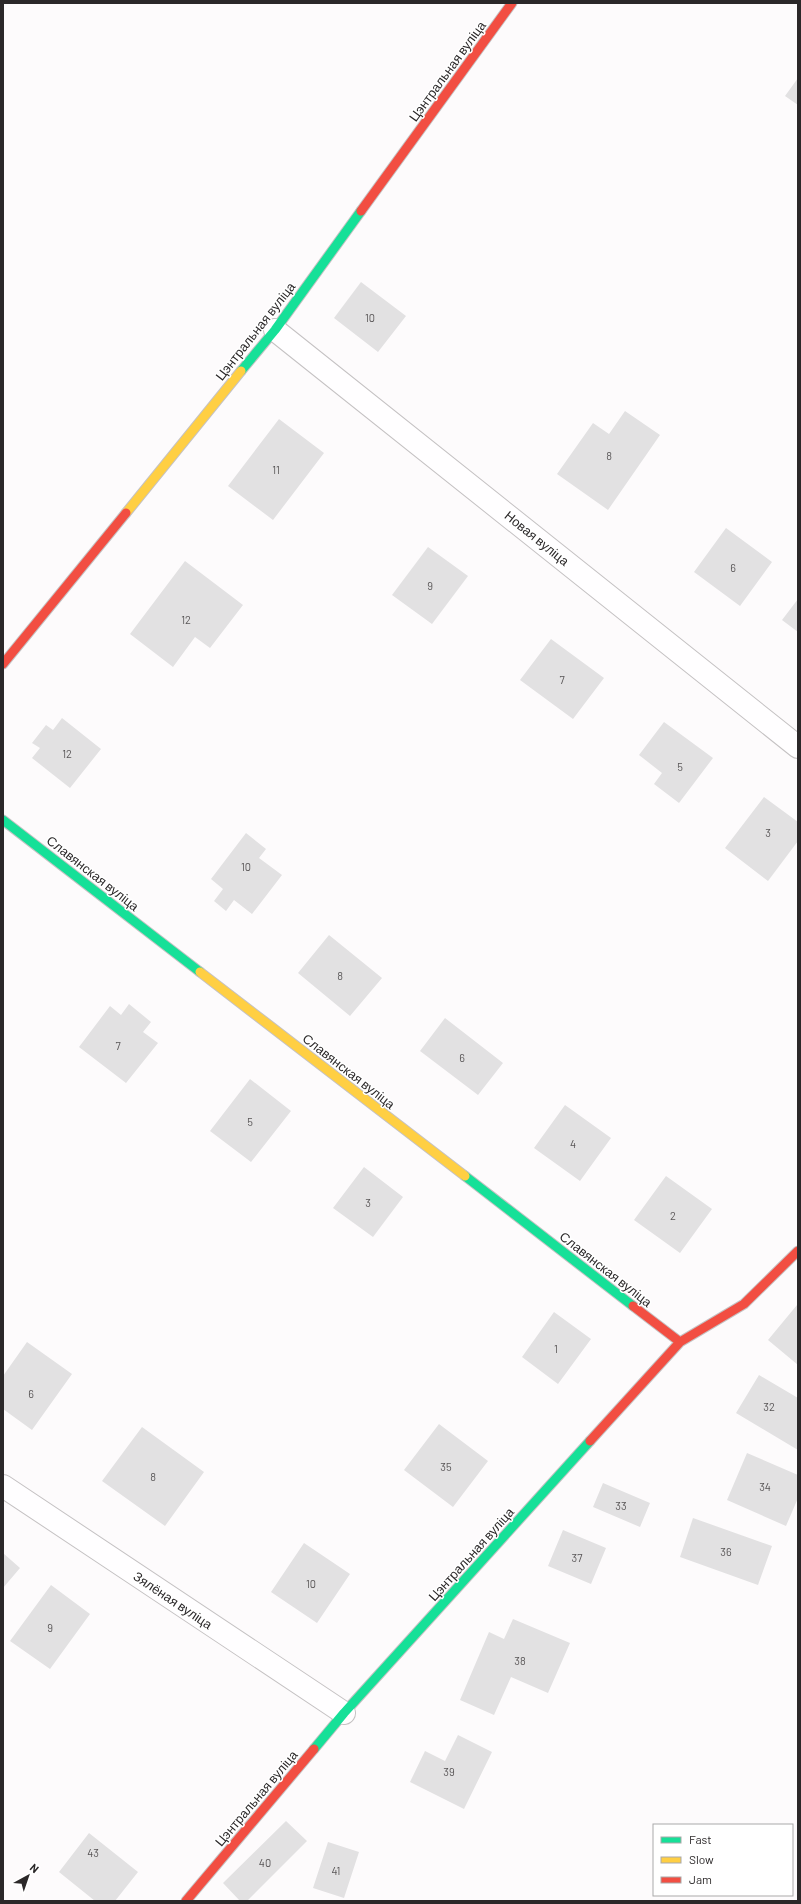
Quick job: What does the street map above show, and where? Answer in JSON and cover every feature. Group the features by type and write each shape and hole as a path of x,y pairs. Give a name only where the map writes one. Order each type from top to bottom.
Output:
{"street":[{"name":"Цэнтральная вуліца","path":"3,664 275,330 512,3"},
{"name":"Новая вуліца","path":"275,330 798,747"},
{"name":"Славянская вуліца","path":"3,820 680,1342"},
{"name":"Цэнтральная вуліца","path":"186,1901 344,1713 680,1342 744,1304 798,1251"},
{"name":"Зялёная вуліца","path":"3,1486 344,1713"}],"building":[{"path":"798,78 798,105 785,96"},
{"path":"361,282 406,316 378,352 334,318"},
{"path":"625,411 660,435 608,510 557,474 593,423 609,434"},
{"path":"279,419 324,453 273,520 228,486"},
{"path":"726,528 772,562 740,606 694,572"},
{"path":"428,547 468,576 432,624 392,595"},
{"path":"185,561 243,605 210,648 195,637 173,667 130,634"},
{"path":"798,599 798,632 782,620"},
{"path":"551,639 604,678 573,719 520,680"},
{"path":"62,718 101,749 70,788 32,758 40,748 32,743 46,725 53,730"},
{"path":"664,722 713,758 679,803 654,784 662,773 639,755"},
{"path":"764,797 798,822 798,841 768,881 725,848"},
{"path":"246,833 266,849 259,858 282,875 252,914 234,900 226,911 214,901 223,889 211,879"},
{"path":"329,935 382,978 350,1016 298,973"},
{"path":"129,1004 151,1022 143,1032 158,1043 126,1083 79,1047 110,1006 121,1015"},
{"path":"445,1018 503,1063 478,1095 420,1051"},
{"path":"250,1079 291,1111 251,1162 210,1131"},
{"path":"565,1105 611,1138 580,1181 534,1148"},
{"path":"364,1167 403,1197 373,1237 333,1208"},
{"path":"666,1176 712,1209 680,1253 634,1220"},
{"path":"797,1305 798,1306 798,1365 768,1340"},
{"path":"554,1312 591,1339 558,1384 522,1357"},
{"path":"27,1342 72,1374 32,1430 3,1409 3,1376"},
{"path":"759,1375 798,1398 798,1450 736,1413"},
{"path":"439,1424 488,1461 453,1507 404,1470"},
{"path":"142,1427 204,1472 165,1526 102,1481"},
{"path":"747,1453 798,1475 798,1498 786,1526 727,1500"},
{"path":"603,1483 650,1503 640,1527 593,1507"},
{"path":"693,1518 772,1546 758,1585 680,1557"},
{"path":"563,1530 606,1548 591,1584 548,1566"},
{"path":"304,1543 350,1574 317,1623 271,1592"},
{"path":"3,1553 20,1568 3,1588"},
{"path":"51,1585 90,1614 50,1669 10,1641"},
{"path":"513,1619 570,1643 548,1693 511,1677 494,1715 460,1700 489,1632 504,1639"},
{"path":"458,1735 492,1752 464,1809 410,1782 425,1751 445,1761"},
{"path":"286,1821 307,1841 247,1901 240,1901 223,1883"},
{"path":"89,1833 138,1872 115,1901 95,1901 59,1872"},
{"path":"328,1842 359,1852 344,1898 313,1888"}],"traffic: fast":[{"path":"241,371 275,330 361,211"},
{"path":"3,820 200,972"},
{"path":"465,1176 633,1306"},
{"path":"314,1749 344,1713 590,1441"}],"traffic: slow":[{"path":"126,513 241,371"},
{"path":"200,972 465,1176"}],"traffic: jam":[{"path":"361,211 512,3"},
{"path":"3,664 126,513"},
{"path":"590,1441 680,1342 744,1304 798,1251"},
{"path":"633,1306 680,1342"},
{"path":"186,1901 314,1749"}]}
